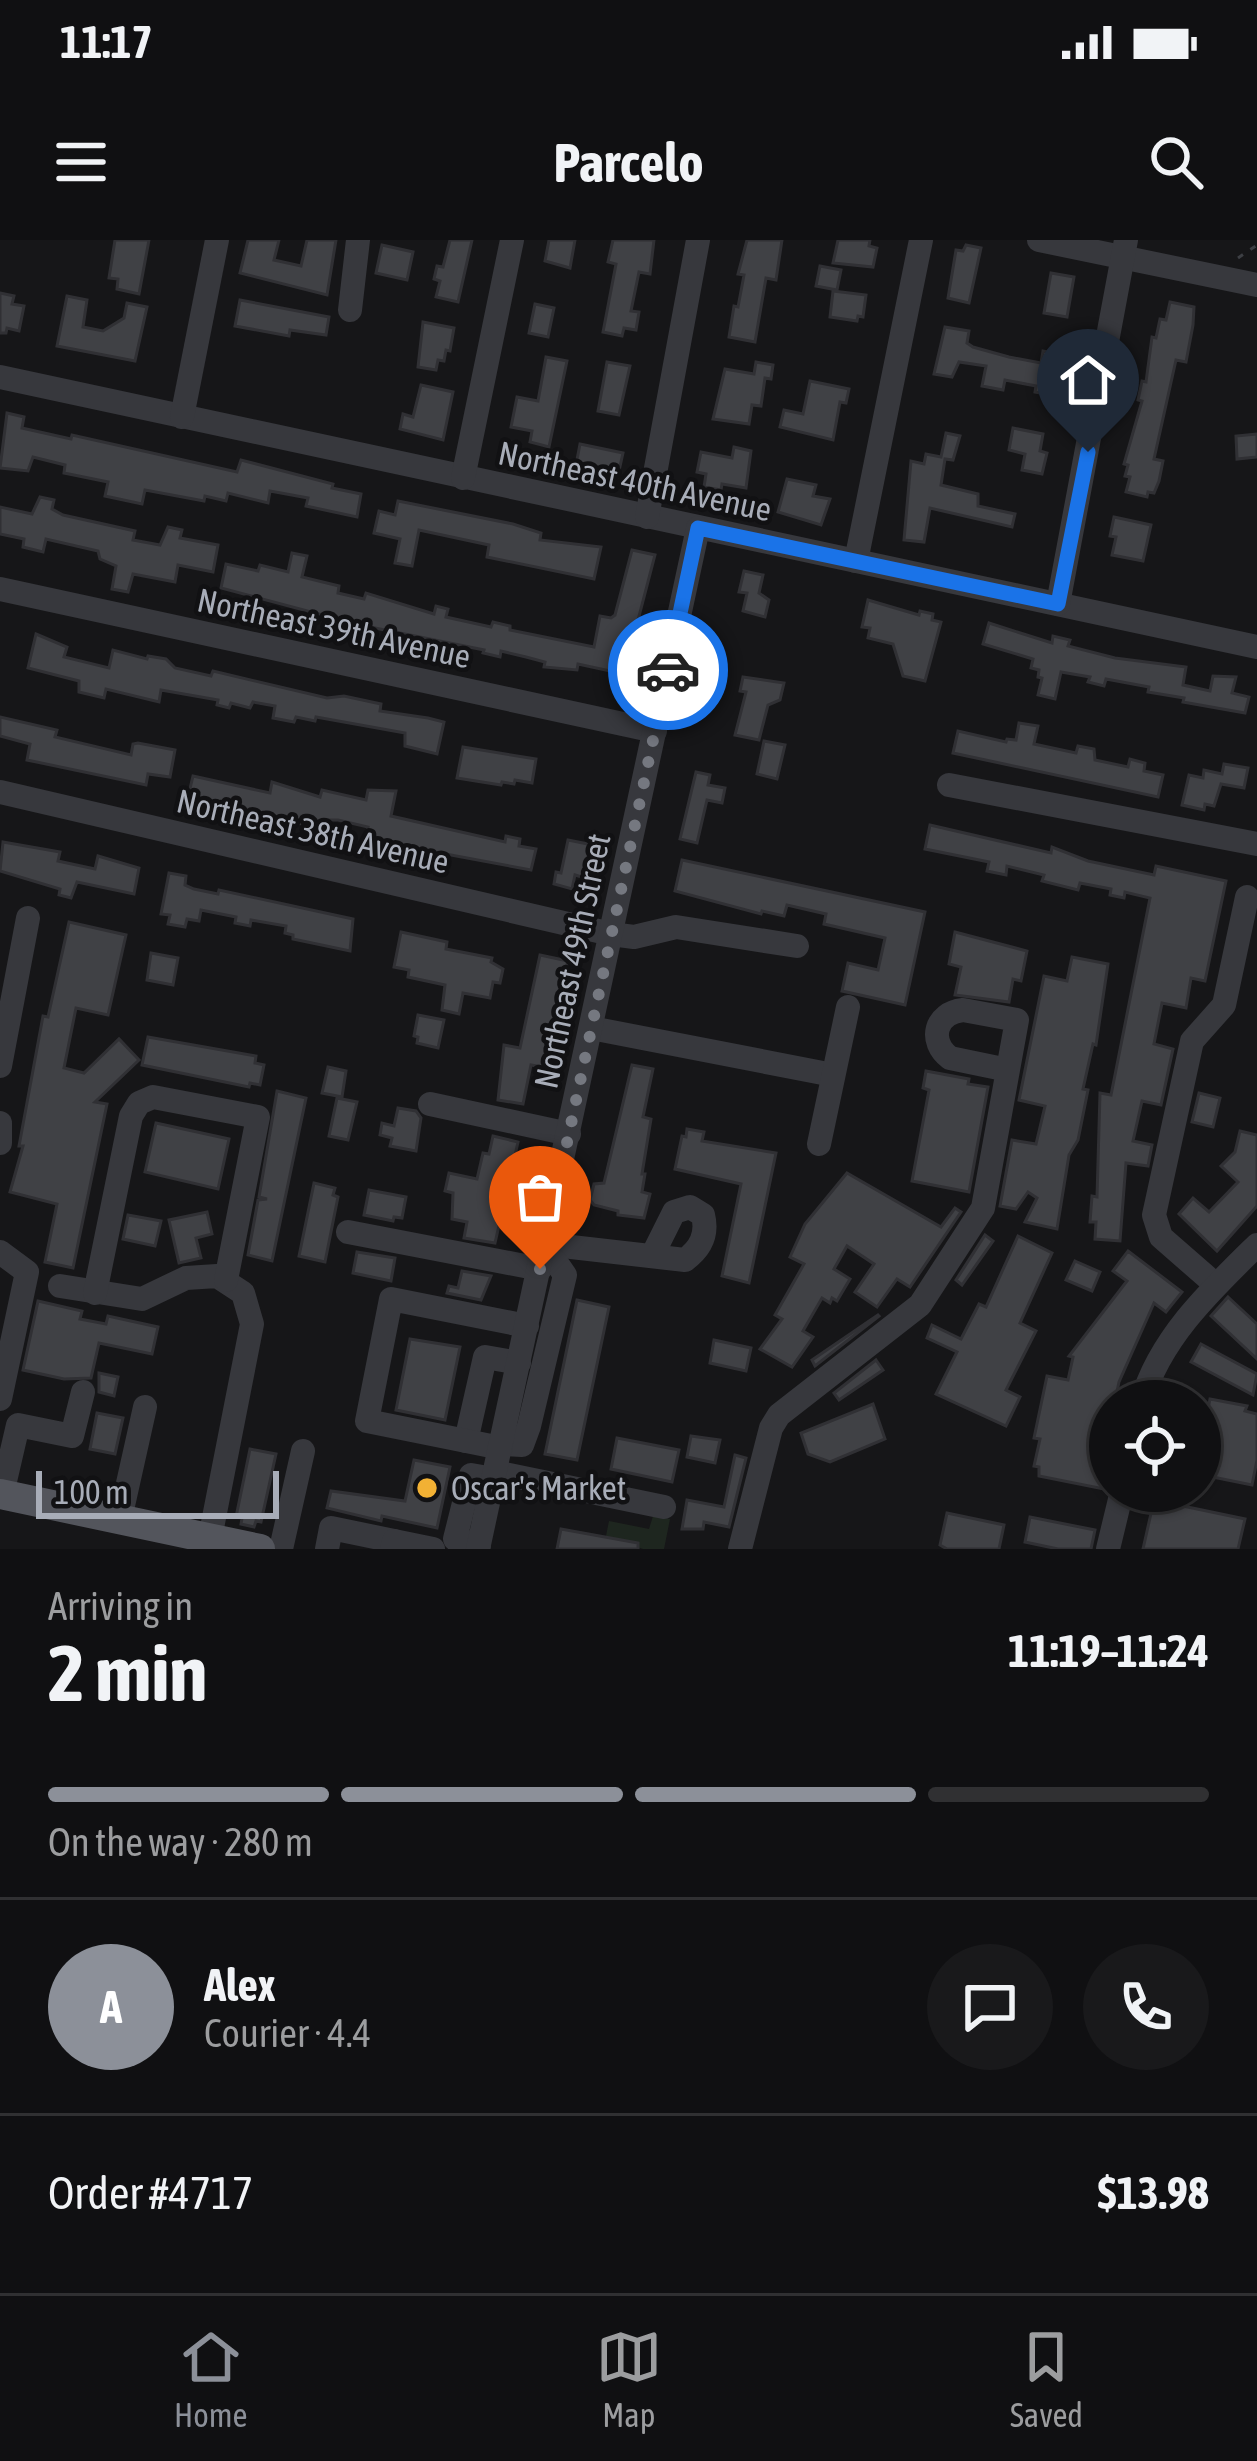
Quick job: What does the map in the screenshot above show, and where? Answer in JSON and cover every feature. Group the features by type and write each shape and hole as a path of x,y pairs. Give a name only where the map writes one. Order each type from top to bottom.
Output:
{"main road":[{"path":"1,1494 260,1549"}],"street":[{"path":"182,417 217,240"},
{"path":"350,310 358,240"},
{"path":"463,478 512,240"},
{"path":"647,517 698,240"},
{"path":"856,561 921,240"},
{"path":"1039,240 1125,248 1257,285"},
{"path":"1058,604 1125,248"},
{"name":"Northeast 40th Avenue","path":"0,377 1257,647"},
{"name":"Northeast 49th Street","path":"460,1546 498,1461 698,528"},
{"name":"Northeast 39th Avenue","path":"0,589 655,731"},
{"path":"949,784 1257,844"},
{"name":"Northeast 38th Avenue","path":"0,791 611,934 634,937 676,927 797,946"},
{"path":"1216,1286 1161,1237 1154,1215 1192,1041 1224,1005 1247,897"},
{"path":"0,1066 28,918"},
{"path":"819,1144 848,1007"},
{"path":"592,1028 833,1075"},
{"path":"744,1545 771,1428 779,1415 920,1305 983,1208 1008,1070"},
{"path":"95,1293 130,1116 139,1103 153,1097 258,1118 226,1280"},
{"path":"430,1104 569,1134"},
{"path":"0,1123 0,1143"},
{"path":"348,1232 542,1258 556,1262 565,1275 522,1445 498,1461"},
{"path":"1148,1380 1166,1348 1216,1286 1257,1245"},
{"path":"0,1252 27,1272 0,1399"},
{"path":"542,1258 652,1256"},
{"path":"60,1286 142,1299 201,1274 226,1280 243,1293 252,1324 209,1538"},
{"path":"527,1325 391,1299 367,1420 466,1441 498,1461 664,1507"},
{"path":"466,1441 485,1357 519,1364"},
{"path":"1,1494 18,1425 73,1436 83,1392"},
{"path":"120,1519 145,1406"},
{"path":"281,1549 303,1451"},
{"path":"1111,1546 1118,1512"},
{"path":"327,1549 331,1528 393,1545 460,1546"}],"shaded area":[{"path":"653,1516 670,1519 664,1549 643,1549 606,1536 609,1521 649,1529"}],"building":[{"path":"115,240 149,240 139,294 117,289 118,279 109,278"},
{"path":"248,240 279,240 274,260 301,266 307,240 336,240 327,295 240,273"},
{"path":"450,240 472,240 458,302 436,297 437,266 443,267"},
{"path":"549,240 575,240 570,268 545,261"},
{"path":"613,240 654,240 650,274 639,272 631,311 639,312 636,330 624,328 622,336 603,332 616,264 608,262"},
{"path":"747,240 782,240 776,280 766,278 755,342 729,337"},
{"path":"838,240 870,240 869,246 877,248 873,267 833,263"},
{"path":"382,245 413,252 407,280 376,273"},
{"path":"966,245 981,248 969,303 948,298 956,250 963,251"},
{"path":"820,266 841,270 837,290 816,286"},
{"path":"1051,273 1074,277 1067,317 1044,313"},
{"path":"833,291 866,295 863,317 858,316 857,321 830,317"},
{"path":"0,293 14,296 12,304 24,306 19,331 7,328 0,333"},
{"path":"67,296 87,300 83,327 103,331 124,318 127,303 147,307 135,361 57,346"},
{"path":"240,300 329,317 326,335 290,330 289,336 235,326"},
{"path":"1170,302 1194,307 1193,325 1186,362 1176,360 1154,459 1163,461 1159,481 1147,497 1126,492 1130,477 1125,476 1128,465 1124,464 1142,401 1138,400 1142,381 1146,382 1152,337 1156,338 1160,319 1166,320"},
{"path":"535,304 554,308 548,337 529,333"},
{"path":"423,322 454,328 450,351 446,350 444,361 438,360 436,370 418,367"},
{"path":"945,327 969,331 967,343 973,347 1009,357 1041,363 1043,351 1064,355 1056,396 1005,380 1003,390 982,386 986,366 959,362 952,377 934,374"},
{"path":"546,357 567,361 549,447 530,442 532,431 511,427 517,397 538,401"},
{"path":"607,362 630,366 619,415 598,411"},
{"path":"756,362 773,365 771,379 765,378 761,406 752,405 749,424 713,419 725,369 754,374"},
{"path":"810,381 849,389 846,403 840,402 833,440 780,427 784,410 803,414"},
{"path":"421,385 453,392 443,440 400,429 403,414 413,417"},
{"path":"7,413 24,417 22,428 71,439 72,435 237,472 241,460 333,484 332,488 361,494 357,517 306,506 308,498 270,491 268,503 228,493 226,501 205,496 204,501 145,490 142,504 105,496 108,482 64,473 65,465 33,457 28,471 0,468"},
{"path":"1013,428 1043,434 1040,451 1047,453 1042,474 1022,470 1025,454 1009,450"},
{"path":"946,433 960,436 953,460 945,459 941,485 978,494 978,506 1015,514 1012,527 930,508 924,542 904,540 911,461 924,464 926,454 941,457"},
{"path":"1257,434 1257,457 1237,459 1236,436"},
{"path":"580,444 623,453 619,471 575,470"},
{"path":"734,447 751,451 746,488 704,487 706,474 697,472 701,452 732,458"},
{"path":"787,479 816,485 813,496 830,499 821,525 778,512"},
{"path":"40,497 54,500 52,509 63,515 135,531 133,540 160,545 168,527 182,530 180,538 218,545 213,572 178,565 175,582 133,574 128,592 112,589 116,566 100,559 98,551 46,539 43,552 23,547 24,539 0,534 0,507 32,514"},
{"path":"398,501 513,524 541,533 540,540 601,547 594,579 487,557 489,545 419,530 412,566 395,563 400,539 374,533 379,511 395,515"},
{"path":"1114,517 1151,525 1143,561 1112,555"},
{"path":"632,550 655,555 624,674 578,664 577,670 544,667 545,662 526,657 501,651 500,657 221,588 226,564 288,572 292,553 307,556 302,577 339,586 338,593 364,599 366,593 434,614 436,606 448,609 446,617 491,627 493,622 510,626 510,630 594,647 600,616 615,615"},
{"path":"744,571 763,575 759,593 769,600 765,617 743,611 747,593 739,592"},
{"path":"868,600 919,615 920,611 933,614 932,620 941,622 925,681 903,676 893,644 868,638 870,628 862,627"},
{"path":"989,623 1052,643 1053,636 1070,640 1068,646 1115,658 1186,667 1183,685 1210,691 1213,676 1236,677 1232,693 1249,697 1245,713 1183,702 1184,698 1148,692 1149,687 1106,679 1104,686 1088,682 1090,677 1061,672 1055,699 1038,695 1042,678 1039,670 1031,668 1033,659 983,644"},
{"path":"36,634 67,647 64,657 109,668 113,650 166,659 175,668 211,676 213,671 327,698 344,696 381,704 380,711 444,722 437,754 405,746 405,733 316,717 315,721 296,717 294,722 273,718 275,706 253,702 250,708 231,703 229,708 217,705 218,700 161,690 159,702 106,689 104,698 79,692 79,681 28,668"},
{"path":"743,677 784,683 780,700 768,705 759,740 735,735 746,692 740,691"},
{"path":"0,717 57,730 55,737 131,755 133,744 138,743 175,750 170,777 148,774 146,785 27,760 30,744 0,736"},
{"path":"1019,723 1038,726 1034,744 1076,753 1078,746 1094,749 1095,760 1128,767 1130,759 1145,763 1144,771 1163,775 1158,797 953,753 958,731 1006,742 1016,740"},
{"path":"764,741 785,745 777,779 757,774"},
{"path":"463,747 536,759 532,783 515,780 501,785 457,778"},
{"path":"1224,764 1248,768 1244,788 1221,784 1214,806 1205,804 1204,810 1182,805 1189,775 1203,778 1204,770 1222,774"},
{"path":"696,772 710,775 708,785 725,788 722,803 707,800 697,843 680,839"},
{"path":"193,776 270,793 272,782 320,797 322,790 366,800 368,790 396,791 391,816 505,842 506,836 520,839 519,846 536,849 531,870 365,839 368,827 338,820 323,820 321,828 187,801"},
{"path":"930,825 1051,853 1052,847 1088,861 1154,875 1156,866 1226,881 1205,981 1191,978 1186,1008 1162,1003 1154,1044 1173,1049 1161,1105 1142,1101 1133,1141 1152,1145 1148,1166 1126,1163 1120,1241 1095,1239 1096,1222 1090,1222 1092,1196 1097,1197 1100,1093 1111,1095 1150,898 1125,892 1124,898 1110,895 1111,889 1080,883 1078,890 1007,866 1006,875 987,871 989,862 925,849"},
{"path":"568,840 593,845 585,878 575,875 572,889 554,884"},
{"path":"3,842 60,852 58,861 95,869 98,856 139,868 134,894 77,882 71,898 59,895 60,889 0,871"},
{"path":"682,860 925,912 905,1005 842,991 848,963 878,970 885,938 824,924 826,914 787,905 784,916 761,914 675,891"},
{"path":"169,873 186,876 185,885 194,889 218,894 219,890 353,919 350,951 293,939 285,933 286,926 251,920 250,926 235,923 236,917 201,910 199,921 187,919 185,927 168,924 170,915 161,914"},
{"path":"69,922 126,935 108,1015 76,1008 64,1068 84,1073 119,1039 139,1060 95,1102 107,1104 73,1268 45,1262 57,1204 10,1192 23,1146 19,1146 43,1016 48,1017"},
{"path":"401,932 447,942 446,949 492,958 503,969 500,983 493,982 490,998 463,993 459,1014 442,1010 445,985 408,977 409,970 394,967"},
{"path":"955,932 1027,951 1021,981 1013,979 1009,1002 955,995 961,967 949,964"},
{"path":"151,953 178,958 173,985 147,980"},
{"path":"540,955 568,961 545,1052 552,1053 549,1068 531,1065 523,1104 498,1100 504,1045 520,1048"},
{"path":"1072,957 1108,964 1096,1045 1083,1089 1088,1090 1078,1140 1069,1155 1057,1229 1025,1222 1037,1198 1028,1192 1016,1209 1000,1206 1012,1140 1036,1144 1045,1106 1019,1100 1044,976 1067,981"},
{"path":"418,1015 444,1020 438,1048 417,1043"},
{"path":"148,1037 256,1056 255,1063 264,1065 260,1085 250,1083 249,1087 142,1065"},
{"path":"632,1065 653,1069 643,1117 651,1119 642,1174 642,1192 650,1194 644,1218 618,1215 590,1200 594,1184 604,1183"},
{"path":"328,1067 346,1071 342,1097 322,1093"},
{"path":"926,1071 988,1087 969,1192 912,1181 929,1090 923,1088"},
{"path":"277,1091 306,1098 272,1261 248,1255 258,1200 267,1199 259,1197"},
{"path":"1199,1093 1220,1098 1213,1127 1192,1122"},
{"path":"337,1098 357,1102 348,1140 329,1136"},
{"path":"398,1108 416,1111 421,1118 416,1151 390,1146 392,1138 380,1135 382,1123 394,1126"},
{"path":"156,1123 229,1139 218,1189 145,1172"},
{"path":"687,1129 704,1132 702,1141 776,1153 749,1283 722,1276 741,1184 675,1169"},
{"path":"1240,1131 1257,1135 1257,1206 1217,1251 1179,1214 1193,1198 1209,1212 1238,1182 1221,1166 1235,1152"},
{"path":"493,1136 518,1142 495,1243 464,1238 467,1222 452,1219 453,1193 445,1191 449,1173 477,1179"},
{"path":"847,1173 941,1227 955,1208 961,1212 910,1287 897,1279 877,1307 855,1292 874,1264 847,1246 834,1269 850,1279 837,1301 822,1298 803,1331 813,1337 792,1367 760,1349 782,1319 775,1315 804,1264 790,1257 805,1224"},
{"path":"314,1183 335,1188 333,1195 338,1197 325,1262 299,1256"},
{"path":"369,1190 406,1197 402,1218 393,1221 364,1215"},
{"path":"207,1212 212,1234 196,1238 201,1258 179,1263 169,1220"},
{"path":"128,1215 161,1221 155,1246 123,1239"},
{"path":"985,1235 993,1241 962,1285 956,1280"},
{"path":"1018,1236 1052,1253 1020,1323 1036,1331 1006,1390 1020,1397 1006,1426 936,1394 957,1352 927,1338 932,1325 961,1339 979,1304 986,1307"},
{"path":"1128,1251 1182,1292 1166,1312 1154,1303 1120,1380 1089,1380 1089,1486 1039,1476 1039,1467 1034,1466 1040,1439 1034,1438 1047,1376 1068,1380 1073,1357 1069,1356 1127,1281 1113,1271"},
{"path":"357,1252 395,1258 391,1281 353,1273"},
{"path":"1075,1261 1100,1272 1092,1291 1066,1280"},
{"path":"462,1271 491,1276 481,1300 447,1293 449,1286 458,1288"},
{"path":"1228,1297 1257,1324 1257,1359 1211,1316"},
{"path":"577,1300 609,1307 577,1460 545,1454"},
{"path":"38,1301 82,1311 80,1319 106,1324 108,1316 158,1327 152,1354 99,1343 91,1378 64,1379 23,1370"},
{"path":"879,1316 815,1366 812,1360"},
{"path":"410,1339 460,1347 445,1420 396,1410"},
{"path":"714,1340 751,1348 746,1371 710,1363"},
{"path":"1201,1344 1257,1374 1253,1395 1191,1362"},
{"path":"876,1360 883,1370 839,1400 834,1393"},
{"path":"99,1373 118,1377 114,1396 99,1392"},
{"path":"1221,1401 1247,1406 1245,1411 1257,1414 1252,1485 1221,1479"},
{"path":"873,1404 885,1439 830,1462 808,1454 801,1433"},
{"path":"97,1413 123,1418 115,1454 90,1449"},
{"path":"691,1436 720,1440 715,1463 687,1457"},
{"path":"617,1438 679,1450 672,1482 611,1469"},
{"path":"250,1449 276,1454 261,1522 256,1521 254,1527 241,1524 242,1518 236,1517"},
{"path":"735,1455 746,1458 729,1527 704,1522 703,1529 682,1529 687,1500 724,1507"},
{"name":"Oscar's Market","path":"414,1460 450,1467 437,1528 327,1508 331,1491 405,1501"},
{"path":"1151,1512 1211,1512 1245,1519 1238,1549 1143,1549"},
{"path":"947,1513 1004,1525 999,1549 940,1545"},
{"path":"1030,1517 1095,1530 1091,1549 1025,1542"},
{"path":"561,1529 638,1543 638,1549 557,1549"}],"way so far":[{"path":"540,1269 668,670"}],"place":[{"name":"Oscar's Market","path":"427,1488"}],"route":[{"path":"668,670 698,528 1058,604 1088,452"}]}
